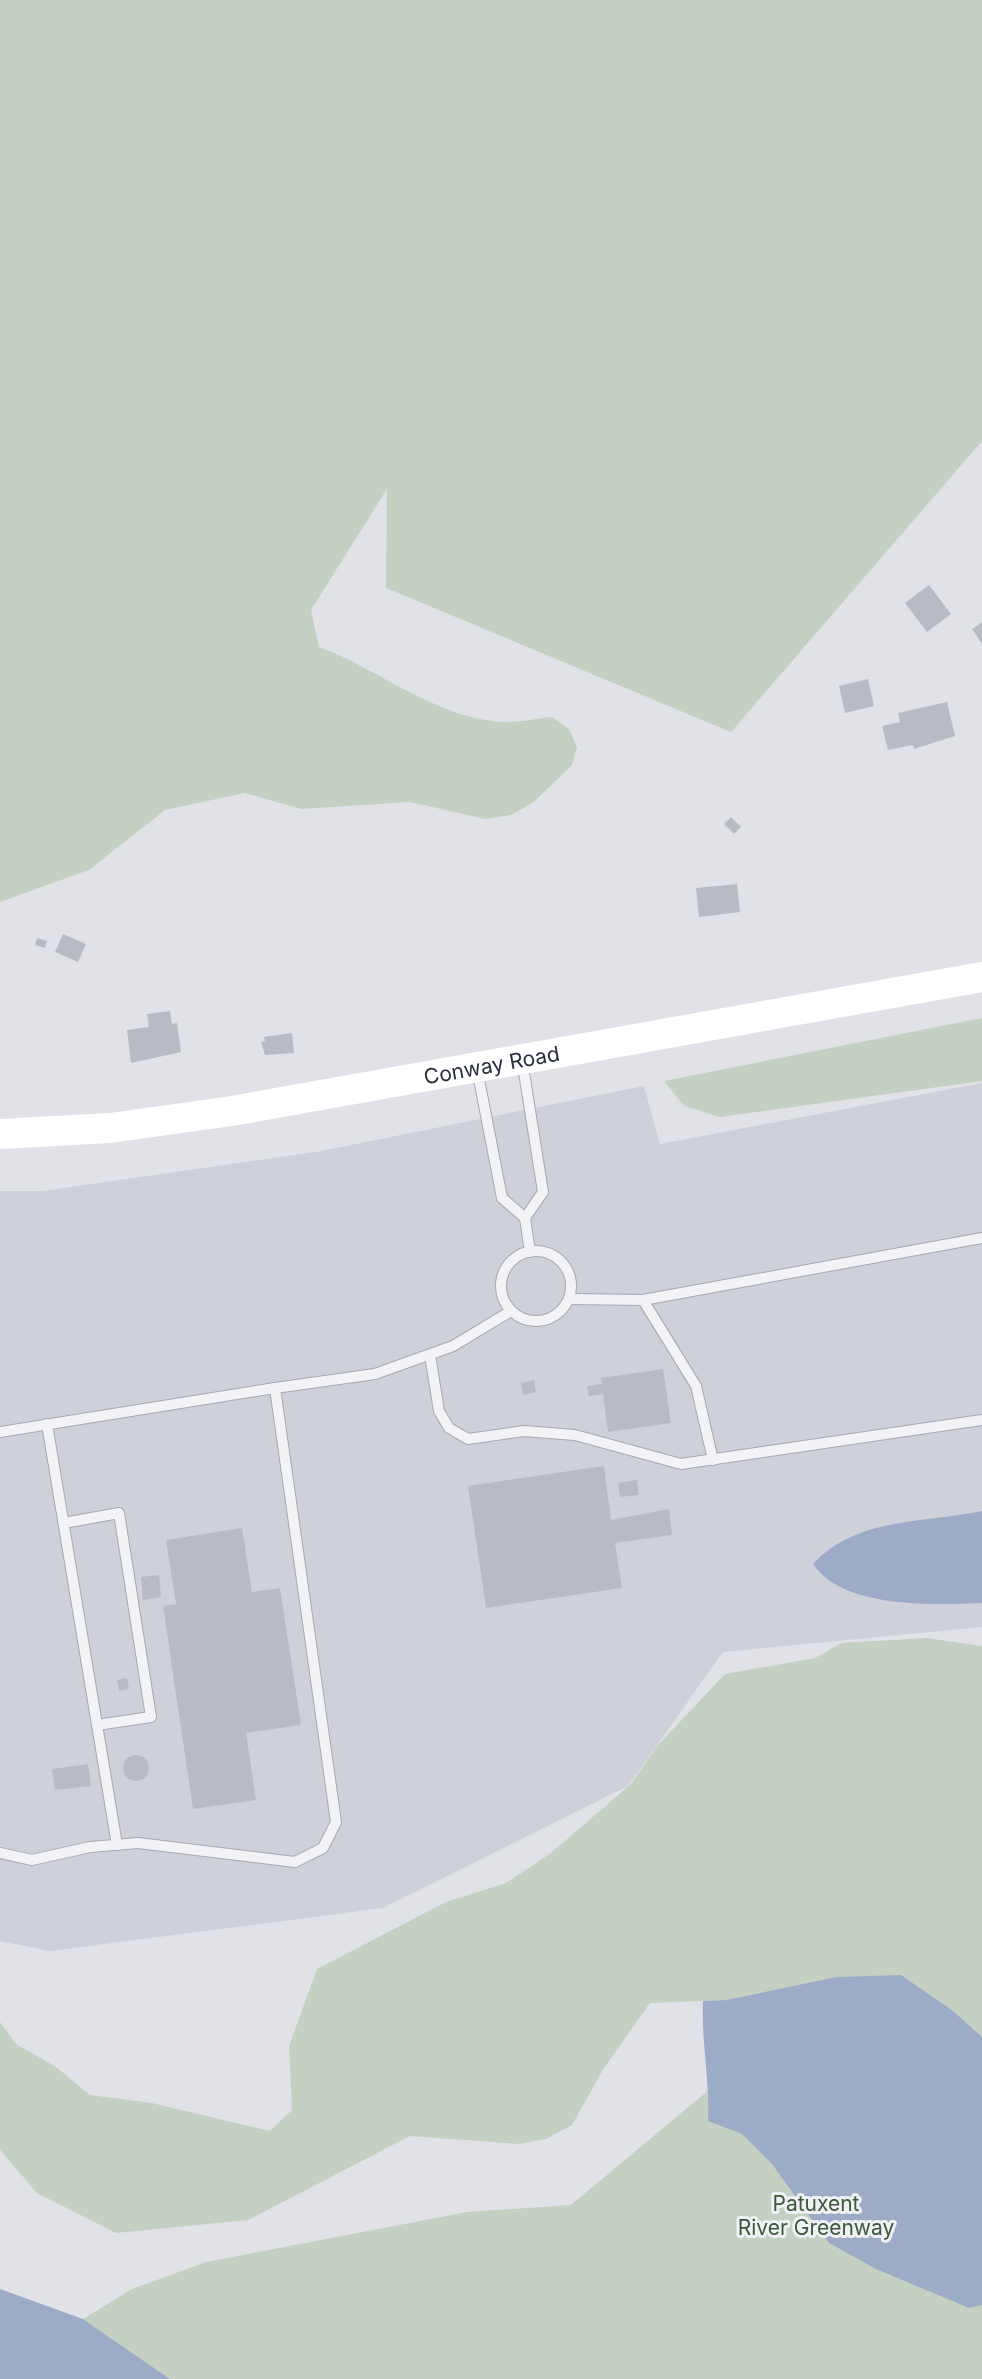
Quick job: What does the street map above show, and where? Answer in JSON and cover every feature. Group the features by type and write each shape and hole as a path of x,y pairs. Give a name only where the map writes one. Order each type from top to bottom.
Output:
{"street":[{"name":"Conway Road","path":"0,1134 110,1128 205,1115 477,1069 982,977"}],"lane":[{"path":"522,1060 543,1192 525,1218"},
{"path":"477,1069 502,1198 525,1218 530,1252"},
{"path":"569,1299 643,1300 982,1238"},
{"path":"530,1252 554,1256 563,1264 569,1275 569,1299 562,1309 541,1321 530,1321 511,1311 501,1292 505,1270 520,1255 530,1252"},
{"path":"643,1300 696,1386 713,1460"},
{"path":"0,1432 375,1374 453,1346 511,1311"},
{"path":"430,1355 439,1411 449,1428 468,1438 524,1431 575,1435 681,1464 982,1420"},
{"path":"0,1853 32,1860 138,1843 295,1862 323,1848 336,1822 275,1388"},
{"path":"47,1424 117,1845"},
{"path":"64,1523 119,1513 151,1717 97,1725"}],"shaded area":[{"path":"982,1083 982,1627 723,1652 628,1786 383,1908 50,1951 0,1941 0,1191 43,1191 316,1152 644,1086 660,1144"}],"green space":[{"path":"0,0 982,0 982,441 731,732 386,588 387,489 311,610 319,647 411,693 459,713 484,720 509,722 552,717 569,729 577,747 572,765 534,802 511,815 485,819 410,802 301,809 245,793 165,810 89,870 0,902"},
{"path":"982,1018 982,1081 720,1117 684,1106 664,1081"},
{"name":"Patuxent River Greenway","path":"927,1638 982,1646 982,2379 170,2379 83,2319 132,2289 206,2262 467,2212 571,2205 844,1977 726,2000 650,2003 604,2068 572,2125 546,2139 519,2144 410,2136 248,2220 116,2233 37,2193 0,2150 0,2022 16,2044 56,2067 90,2095 152,2103 270,2131 292,2110 289,2046 317,1969 446,1902 506,1883 551,1853 631,1784 657,1746 725,1674 815,1658 841,1643"}],"water":[{"path":"982,1511 982,1603 915,1603 867,1597 827,1579 813,1564 830,1549 870,1530 892,1524"},
{"path":"901,1975 953,2011 982,2037 982,2305 969,2308 876,2269 829,2243 772,2164 742,2134 708,2121 703,2001 726,2000 837,1977"},
{"path":"0,2289 83,2319 170,2379 0,2379"}],"building":[{"path":"929,585 951,614 927,632 905,603"},
{"path":"982,622 982,644 972,629"},
{"path":"868,679 874,706 845,713 839,686"},
{"path":"947,702 955,736 914,749 913,745 888,750 882,726 900,722 898,713"},
{"path":"731,817 741,827 734,834 724,824"},
{"path":"737,884 740,912 699,917 696,888"},
{"path":"63,934 86,944 78,962 55,952"},
{"path":"37,938 47,941 45,948 35,945"},
{"path":"170,1011 172,1024 177,1023 181,1052 131,1063 127,1030 149,1027 147,1014"},
{"path":"292,1033 294,1053 265,1055 261,1042 265,1041 264,1037"},
{"path":"663,1369 671,1423 608,1432 603,1394 589,1396 587,1386 602,1384 601,1378"},
{"path":"534,1380 536,1392 523,1395 521,1383"},
{"path":"604,1466 611,1520 669,1509 672,1535 615,1543 622,1588 486,1608 468,1486"},
{"path":"637,1480 639,1495 620,1497 618,1483"},
{"path":"242,1528 252,1592 280,1588 301,1725 246,1733 256,1800 193,1809 163,1606 176,1604 166,1540"},
{"path":"159,1575 161,1597 143,1600 141,1577"},
{"path":"127,1678 129,1689 119,1691 117,1680"},
{"path":"136,1755 145,1759 149,1768 145,1777 136,1781 127,1777 123,1768 127,1759"},
{"path":"88,1764 91,1786 55,1790 52,1769"}]}
